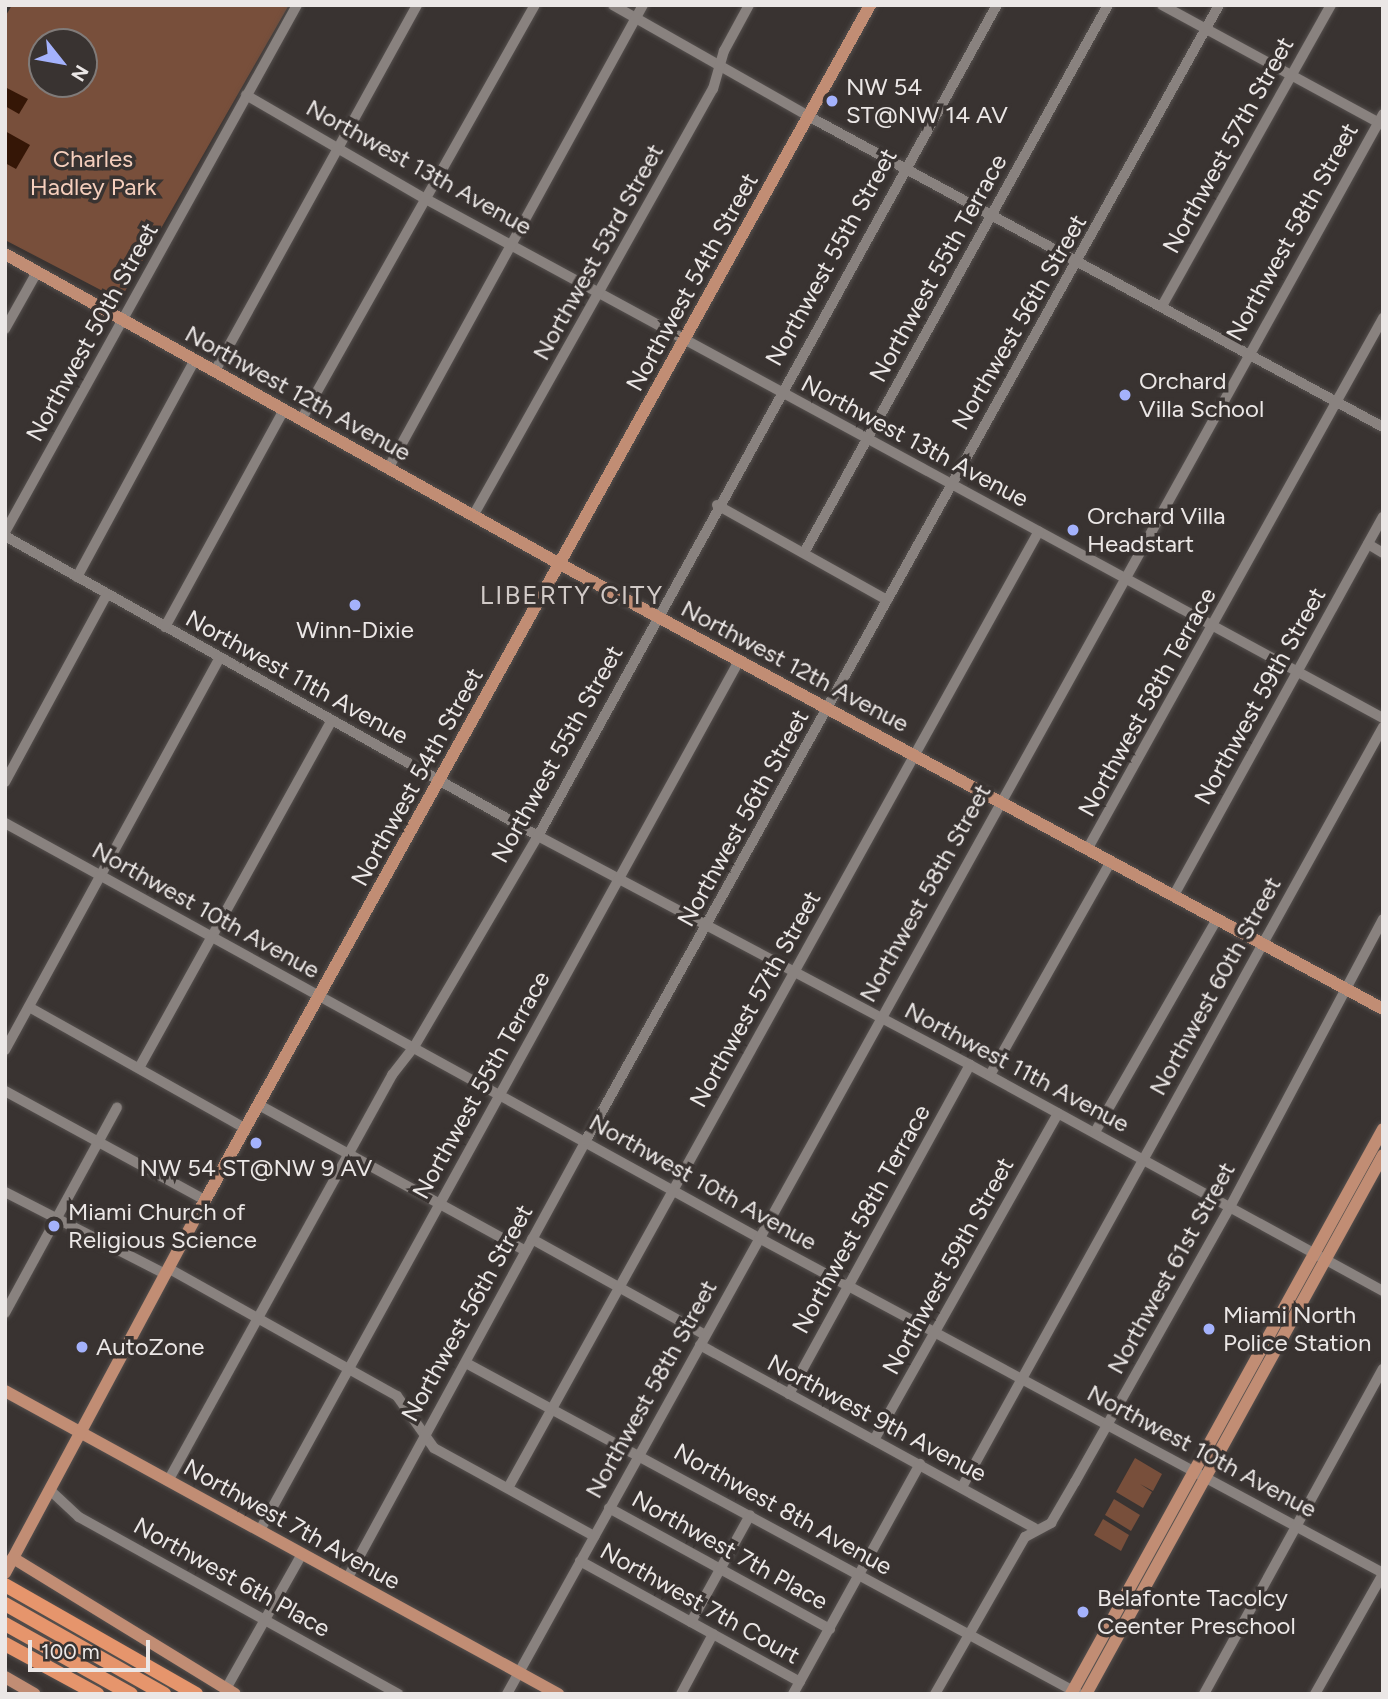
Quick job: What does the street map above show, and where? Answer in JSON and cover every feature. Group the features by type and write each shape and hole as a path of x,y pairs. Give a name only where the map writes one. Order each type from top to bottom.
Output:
{"highway":[{"path":"5,1585 196,1694"},
{"path":"9,1606 164,1694"},
{"path":"5,1625 131,1694"},
{"path":"5,1644 97,1694"}],"main road":[{"name":"Northwest 54th Street","path":"5,1573 9,1556 51,1491 83,1434 205,1200 870,5"},
{"name":"Northwest 12th Avenue","path":"5,254 560,564 1383,1009"},
{"path":"1077,1693 1205,1477 1320,1258 1383,1129"},
{"path":"1077,1693 1191,1470 1383,1155"},
{"name":"Northwest 7th Avenue","path":"5,1391 558,1694"},
{"path":"9,1556 231,1690"},
{"path":"5,1678 35,1694"}],"street":[{"name":"Northwest 50th Street","path":"5,534 296,5"},
{"path":"215,371 417,5"},
{"path":"301,420 535,5"},
{"path":"613,5 808,116 906,166 1383,427"},
{"path":"389,467 643,5"},
{"name":"Northwest 53rd Street","path":"473,516 713,89 724,51 749,5"},
{"name":"Northwest 55th Street","path":"168,1481 392,1075 414,1047 538,836 717,505 997,5"},
{"name":"Northwest 55th Terrace","path":"805,551 1108,5"},
{"path":"1162,5 1291,76 1381,121"},
{"name":"Northwest 56th Street","path":"348,1579 424,1434 466,1363 586,1140 951,484 1079,261 1219,5"},
{"name":"Northwest 57th Street","path":"1162,306 1331,5"},
{"name":"Northwest 13th Avenue","path":"246,95 424,198 513,243 684,339 1215,624 1383,718"},
{"name":"Northwest 58th Street","path":"507,1694 1123,577 1381,121"},
{"path":"5,329 37,272"},
{"name":"Northwest 58th Terrace","path":"1088,848 1383,318"},
{"path":"77,577 195,360"},
{"path":"165,627 284,410"},
{"path":"717,505 805,551 887,600"},
{"name":"Northwest 59th Street","path":"1174,895 1383,517"},
{"name":"Northwest 57th Street","path":"508,1488 1039,531"},
{"name":"Northwest 11th Avenue","path":"5,534 220,659 538,836 990,1075 1231,1205 1320,1258 1383,1291"},
{"path":"1368,544 1383,552"},
{"path":"5,782 107,594"},
{"path":"5,1050 220,659"},
{"name":"Northwest 55th Terrace","path":"260,1530 739,661"},
{"path":"139,1068 214,937 331,721"},
{"name":"Northwest 60th Street","path":"962,1487 1383,727"},
{"name":"Northwest 10th Avenue","path":"5,823 586,1140 759,1238 1383,1573"},
{"path":"990,1075 1111,860"},
{"path":"1095,1132 1217,919"},
{"name":"Northwest 61st Street","path":"935,1694 968,1632 1034,1528 1051,1523 1231,1205 1383,919"},
{"path":"29,1007 245,1128"},
{"name":"Northwest 58th Terrace","path":"789,1394 970,1065"},
{"path":"5,1091 205,1200"},
{"path":"259,1105 526,1251"},
{"path":"5,1313 117,1108"},
{"name":"Northwest 59th Street","path":"874,1440 1058,1113"},
{"name":"Northwest 7th Court","path":"5,1192 257,1318 397,1396 434,1448 594,1536"},
{"path":"532,1240 705,1335"},
{"name":"Northwest 9th Avenue","path":"700,1345 1034,1528"},
{"name":"Northwest 8th Avenue","path":"466,1363 639,1454 1077,1693"},
{"path":"1204,1694 1383,1369"},
{"path":"793,1694 919,1464"},
{"name":"Northwest 6th Place","path":"51,1491 79,1517 398,1694"},
{"name":"Northwest 7th Place","path":"609,1508 830,1629"},
{"path":"691,1622 750,1515"},
{"path":"231,1690 302,1554"},
{"name":"Northwest 7th Court","path":"580,1561 800,1682"},
{"path":"1315,1694 1383,1573"},
{"path":"681,1694 713,1634"}],"green space":[{"name":"Charles Hadley Park","path":"12,5 289,5 120,300 5,240 5,17"},
{"path":"1135,1458 1162,1474 1153,1491 1140,1484 1152,1492 1143,1508 1116,1492"},
{"path":"1114,1499 1140,1515 1131,1531 1105,1515"},
{"path":"1103,1519 1129,1535 1121,1551 1094,1535"}],"shaded area":[{"path":"5,87 28,99 19,114 5,106"},
{"path":"5,131 30,145 16,169 5,163"}],"place":[{"name":"NW 54 ST@NW 14 AV","path":"832,101"},
{"name":"Orchard Villa School","path":"1125,395"},
{"name":"Orchard Villa Headstart","path":"1073,530"},
{"name":"Winn-Dixie","path":"355,605"},
{"name":"NW 54 ST@NW 9 AV","path":"256,1143"},
{"name":"Miami Church of Religious Science","path":"54,1226"},
{"name":"Miami North Police Station","path":"1209,1329"},
{"name":"AutoZone","path":"82,1347"},
{"name":"Belafonte Tacolcy Ceenter Preschool","path":"1083,1612"}],"district":[{"name":"LIBERTY CITY","path":"572,596"}]}
